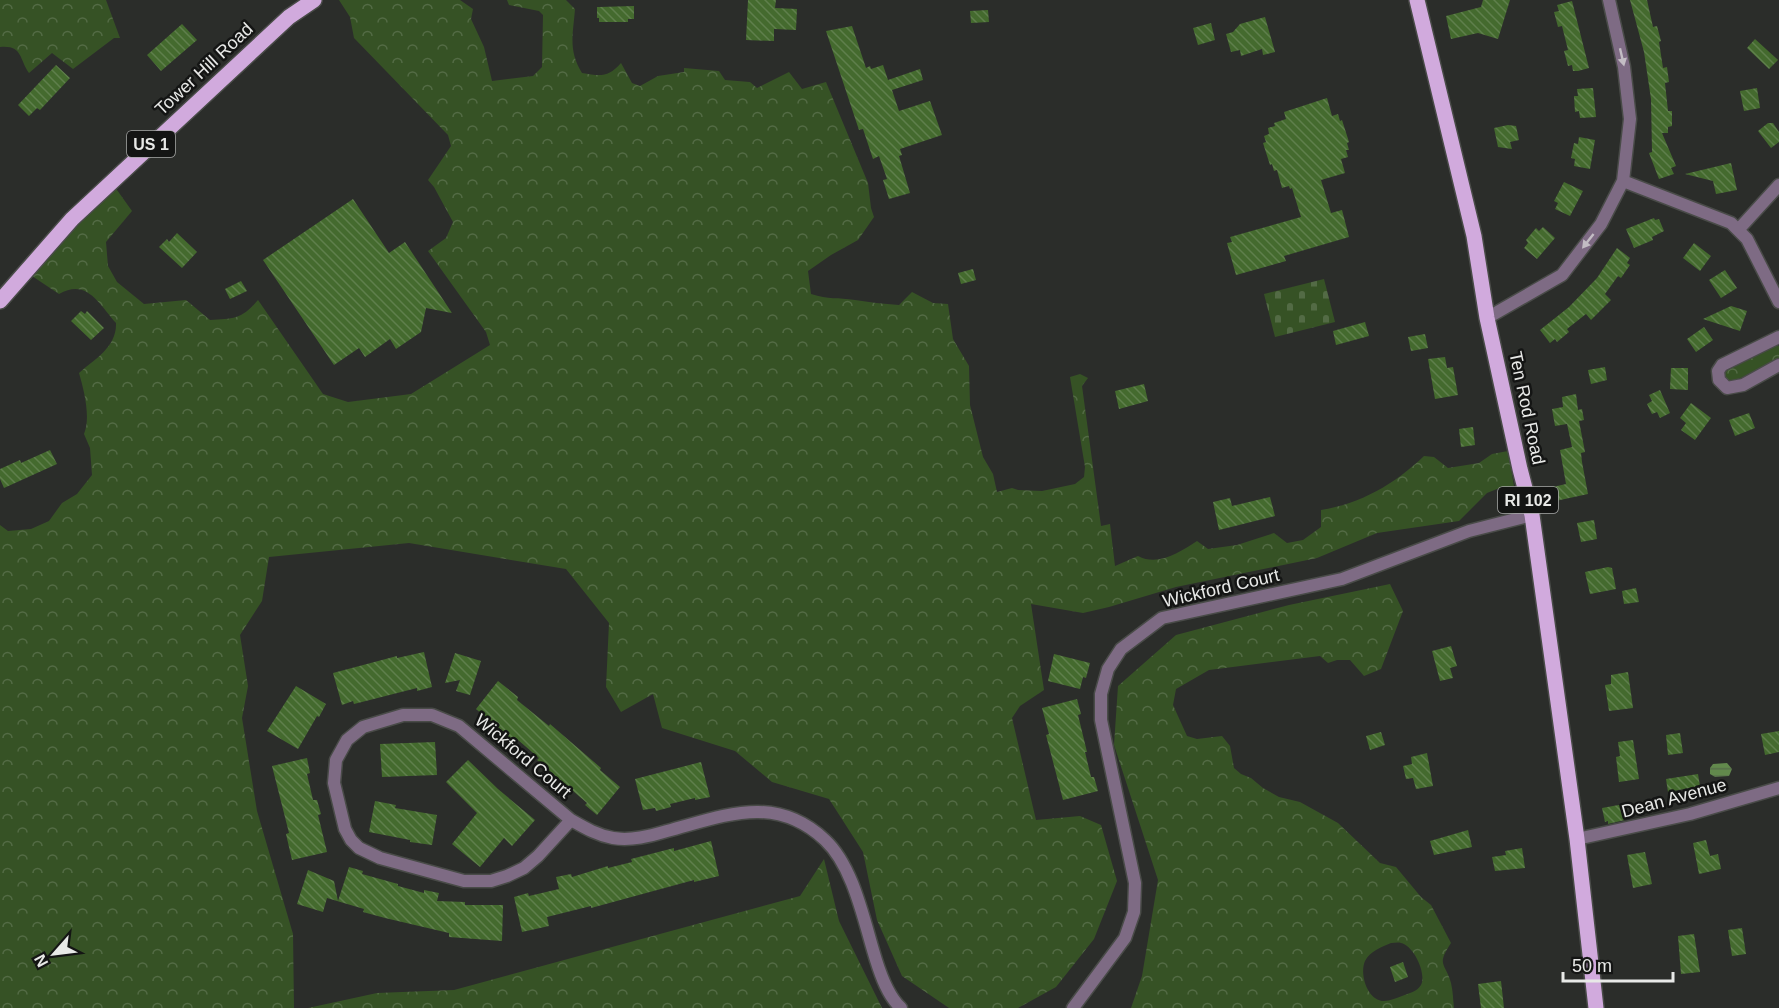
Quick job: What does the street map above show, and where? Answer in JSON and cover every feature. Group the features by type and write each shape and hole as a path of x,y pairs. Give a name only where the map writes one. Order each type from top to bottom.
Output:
{"main road":[{"name":"Ten Rod Road","path":"1417,0 1474,236 1487,318 1532,515 1577,839 1596,1008"},
{"name":"Tower Hill Road","path":"0,301 72,219 304,3"}],"street":[{"path":"1487,318 1562,275 1602,224 1623,181 1630,119 1624,67 1609,0"},
{"path":"1623,181 1731,223 1747,239 1779,302"},
{"path":"1739,230 1779,185"},
{"path":"1779,337 1722,365 1718,371 1719,380 1727,388 1743,385 1779,365"},
{"name":"Wickford Court","path":"1073,1008 1125,938 1134,912 1135,883 1101,720 1101,694 1108,669 1120,649 1162,618 1342,579 1469,531 1532,515"},
{"name":"Wickford Court","path":"571,820 524,868 491,881 464,881 380,858 359,848 351,840 345,828 334,783 336,760 347,740 363,727 403,715 432,715 459,726 571,820 591,832 615,838 644,837 738,812 774,812 803,823 826,841 848,870 882,979 901,1008"},
{"name":"Dean Avenue","path":"1577,839 1690,814 1779,788"}],"green space":[{"path":"0,0 106,0 120,38 114,38 73,69 52,53 29,73 17,51 13,48 0,47"},
{"path":"339,0 460,0 473,9 471,19 484,47 492,81 533,76 542,67 543,15 539,11 509,5 507,0 566,0 575,9 573,49 582,73 608,74 621,63 632,83 640,86 658,76 684,72 684,68 719,71 725,80 750,82 757,88 789,72 802,89 826,82 868,183 874,217 858,240 808,271 811,294 828,298 899,305 912,292 933,303 948,304 953,339 969,366 970,405 983,457 993,474 997,492 1012,488 1042,491 1075,484 1084,477 1085,467 1070,377 1080,374 1088,378 1082,386 1101,526 1110,524 1115,566 1138,556 1153,560 1169,557 1197,541 1208,549 1237,545 1274,533 1287,543 1303,540 1321,527 1321,510 1363,498 1389,484 1424,456 1434,457 1448,468 1479,463 1492,454 1508,451 1514,486 1487,493 1459,521 1377,533 1317,558 1176,587 1083,613 1031,604 1044,690 1020,706 1012,718 1036,820 1080,816 1101,825 1117,881 1094,939 1056,987 1018,1008 949,1008 902,976 877,920 863,852 829,799 772,782 735,751 662,728 653,694 621,712 606,687 609,623 566,569 409,543 269,557 262,601 240,635 248,686 242,718 257,811 293,934 294,1008 0,1008 0,525 8,531 31,529 49,521 62,503 77,494 92,475 90,448 84,434 87,420 86,404 79,373 109,346 116,323 98,301 85,291 77,289 59,294 32,276 112,183 132,211 106,242 108,266 117,282 144,304 186,300 210,320 237,317 258,300 323,394 348,402 411,394 490,345 486,332 428,251 446,238 453,222 428,180 451,146 448,135 354,38 350,17"},
{"path":"1324,279 1335,322 1275,337 1264,294"},
{"path":"1779,346 1779,358 1729,384 1722,375 1725,371"},
{"path":"1390,584 1403,611 1381,669 1364,676 1350,660 1328,663 1320,656 1209,670 1176,689 1173,705 1187,736 1197,739 1222,736 1230,746 1234,768 1241,774 1279,797 1300,802 1338,823 1380,863 1396,867 1421,897 1431,905 1451,943 1446,950 1443,964 1451,983 1454,1008 1131,1008 1142,976 1158,880 1114,745 1118,686 1176,635 1289,605","holes":["1392,943 1406,945 1414,954 1422,974 1421,985 1415,991 1393,999 1378,1000 1373,997 1366,986 1363,967 1370,955"]},
{"path":"824,859 839,921 882,1008 308,1008 377,993 454,990 800,896"}],"shaded area":[{"path":"1727,763 1732,769 1729,776 1715,777 1710,774 1713,764"}],"building":[{"path":"748,0 776,0 775,8 797,9 796,30 774,29 774,41 746,40"},
{"path":"1483,0 1510,0 1498,39 1478,33 1451,39 1446,16 1481,7"},
{"path":"1630,0 1647,0 1653,27 1657,26 1661,41 1659,42 1663,68 1667,67 1669,82 1665,83 1668,111 1672,111 1672,126 1668,127 1668,133 1662,133 1676,166 1671,168 1674,174 1659,179 1649,153 1652,152 1651,99 1644,52"},
{"path":"1572,1 1589,68 1578,71 1573,71 1572,65 1568,66 1564,51 1568,50 1562,26 1558,27 1554,12 1559,11 1557,5"},
{"path":"634,6 634,19 628,19 628,22 599,22 597,18 597,7"},
{"path":"988,10 989,22 971,23 970,11"},
{"path":"1265,17 1275,52 1263,55 1262,49 1241,56 1240,50 1231,52 1226,34 1233,32 1240,24"},
{"path":"1211,23 1215,40 1198,45 1193,28"},
{"path":"182,24 197,40 161,71 147,55"},
{"path":"852,26 866,68 870,66 871,69 883,65 888,80 920,69 923,80 892,90 899,111 930,101 942,135 900,149 902,155 899,156 910,193 889,199 883,180 887,179 879,156 873,159 863,129 859,130 826,31"},
{"path":"1755,39 1778,60 1769,69 1747,48"},
{"path":"56,65 70,78 40,110 37,108 29,116 18,105"},
{"path":"1593,88 1596,117 1580,118 1579,111 1575,112 1574,96 1578,96 1577,89"},
{"path":"1757,88 1760,108 1744,111 1740,91"},
{"path":"1327,98 1332,116 1338,114 1340,121 1342,120 1349,142 1347,143 1349,150 1346,150 1348,157 1341,159 1345,173 1321,180 1331,213 1342,210 1349,237 1284,256 1286,261 1236,275 1227,243 1232,242 1230,237 1301,217 1292,188 1290,189 1289,186 1282,188 1277,170 1274,171 1272,164 1270,165 1263,143 1266,142 1264,136 1269,134 1268,128 1286,119 1284,112"},
{"path":"1768,123 1773,123 1779,132 1779,142 1771,148 1758,131"},
{"path":"1516,126 1519,140 1510,142 1512,149 1498,147 1494,128"},
{"path":"1579,137 1595,140 1590,169 1574,166 1575,159 1571,158 1574,143 1578,144"},
{"path":"1731,163 1737,190 1716,194 1713,181 1685,174"},
{"path":"1564,182 1583,191 1570,216 1555,209 1558,203 1554,201"},
{"path":"353,199 389,253 405,242 452,313 426,308 421,332 396,349 390,339 365,357 359,348 334,365 263,260"},
{"path":"1654,218 1659,219 1664,231 1652,237 1653,240 1634,248 1626,229"},
{"path":"1543,227 1555,238 1537,259 1524,248 1528,243 1526,240 1536,228 1539,231"},
{"path":"177,233 197,252 182,268 159,247 167,239 169,242"},
{"path":"1694,243 1711,256 1700,271 1683,258"},
{"path":"1617,248 1630,258 1627,263 1630,265 1621,278 1618,276 1605,294 1611,300 1591,320 1586,314 1567,329 1569,332 1557,342 1555,339 1550,343 1540,330 1569,307 1597,278"},
{"path":"973,269 976,280 961,284 958,273"},
{"path":"1725,270 1737,288 1721,298 1709,280"},
{"path":"241,281 247,291 230,299 225,289"},
{"path":"1731,306 1747,311 1740,331 1703,319"},
{"path":"81,311 85,314 87,311 104,328 91,340 71,321"},
{"path":"1365,322 1369,336 1336,345 1333,331"},
{"path":"1704,327 1713,340 1696,352 1687,339"},
{"path":"1425,334 1428,348 1411,351 1408,337"},
{"path":"1445,357 1447,368 1453,367 1458,395 1435,399 1428,359"},
{"path":"1605,367 1607,380 1591,384 1588,370"},
{"path":"1671,368 1688,368 1688,390 1670,389"},
{"path":"1144,384 1148,401 1119,409 1115,391"},
{"path":"1660,390 1670,413 1660,418 1657,412 1652,414 1647,404 1652,401 1649,395"},
{"path":"1576,394 1578,410 1582,409 1584,420 1579,421 1585,452 1581,453 1588,494 1551,502 1548,488 1566,484 1560,450 1572,447 1567,424 1555,426 1552,409 1563,407 1562,397"},
{"path":"1691,403 1711,418 1695,440 1681,430 1686,423 1680,418"},
{"path":"1749,413 1755,428 1735,436 1729,420"},
{"path":"1473,427 1475,445 1461,447 1459,429"},
{"path":"50,450 57,464 4,488 0,479 0,469 20,460 21,463"},
{"path":"1270,497 1275,516 1219,530 1213,502 1230,498 1232,506"},
{"path":"1594,520 1597,539 1581,542 1577,523"},
{"path":"1612,568 1616,589 1590,594 1585,572"},
{"path":"1636,588 1639,602 1624,604 1622,591"},
{"path":"1451,646 1457,666 1450,668 1453,678 1440,681 1432,651"},
{"path":"424,652 432,687 417,691 417,688 342,705 333,673 397,656 397,658"},
{"path":"455,653 481,661 470,695 456,691 460,680 445,683"},
{"path":"1054,654 1090,663 1080,689 1048,681"},
{"path":"1628,672 1633,708 1609,711 1605,685 1611,684 1611,675"},
{"path":"498,681 518,697 517,700 549,726 550,724 601,768 600,770 620,787 597,815 585,805 587,803 537,760 539,758 518,740 515,744 476,709"},
{"path":"296,686 326,704 298,749 267,731"},
{"path":"1077,699 1081,714 1078,715 1087,752 1085,752 1091,777 1094,777 1098,791 1063,800 1046,735 1049,734 1042,708"},
{"path":"1779,731 1779,752 1765,755 1761,734"},
{"path":"1381,732 1385,745 1370,750 1366,736"},
{"path":"1680,733 1683,753 1668,755 1666,735"},
{"path":"1633,740 1639,779 1619,782 1616,757 1620,756 1618,742"},
{"path":"435,742 437,775 382,777 380,744"},
{"path":"1427,753 1433,786 1416,789 1413,778 1406,779 1403,766 1412,764 1411,757"},
{"path":"307,758 310,773 307,774 313,800 317,800 321,814 318,815 327,852 292,860 286,834 289,833 272,766"},
{"path":"468,760 535,820 512,846 504,838 480,867 452,844 477,813 446,782"},
{"path":"701,762 710,797 670,804 671,807 656,811 655,808 643,810 635,779"},
{"path":"1698,774 1700,786 1668,792 1666,779"},
{"path":"375,801 396,805 395,808 437,815 432,845 369,832"},
{"path":"1624,804 1627,818 1625,820 1608,824 1608,821 1605,822 1602,808"},
{"path":"1468,830 1472,847 1434,855 1430,841"},
{"path":"1706,840 1710,856 1718,854 1721,869 1699,874 1693,843"},
{"path":"711,841 719,876 694,882 694,880 591,908 591,906 547,917 549,926 522,932 514,897 559,889 556,877 571,874 572,877 608,866 608,868 632,862 631,859"},
{"path":"1522,848 1525,868 1495,871 1492,857 1506,855 1505,851"},
{"path":"1645,852 1652,884 1633,888 1627,855"},
{"path":"349,867 363,871 362,874 398,884 398,886 424,893 424,890 439,893 437,901 465,902 465,905 503,905 502,941 449,937 449,933 363,912 364,909 327,898 323,912 297,904 308,870 334,881 338,901"},
{"path":"1742,928 1746,954 1732,956 1728,930"},
{"path":"1694,934 1700,972 1681,974 1678,936"},
{"path":"1403,962 1408,977 1395,982 1390,967"},
{"path":"1501,981 1504,1008 1481,1008 1478,984"}]}
